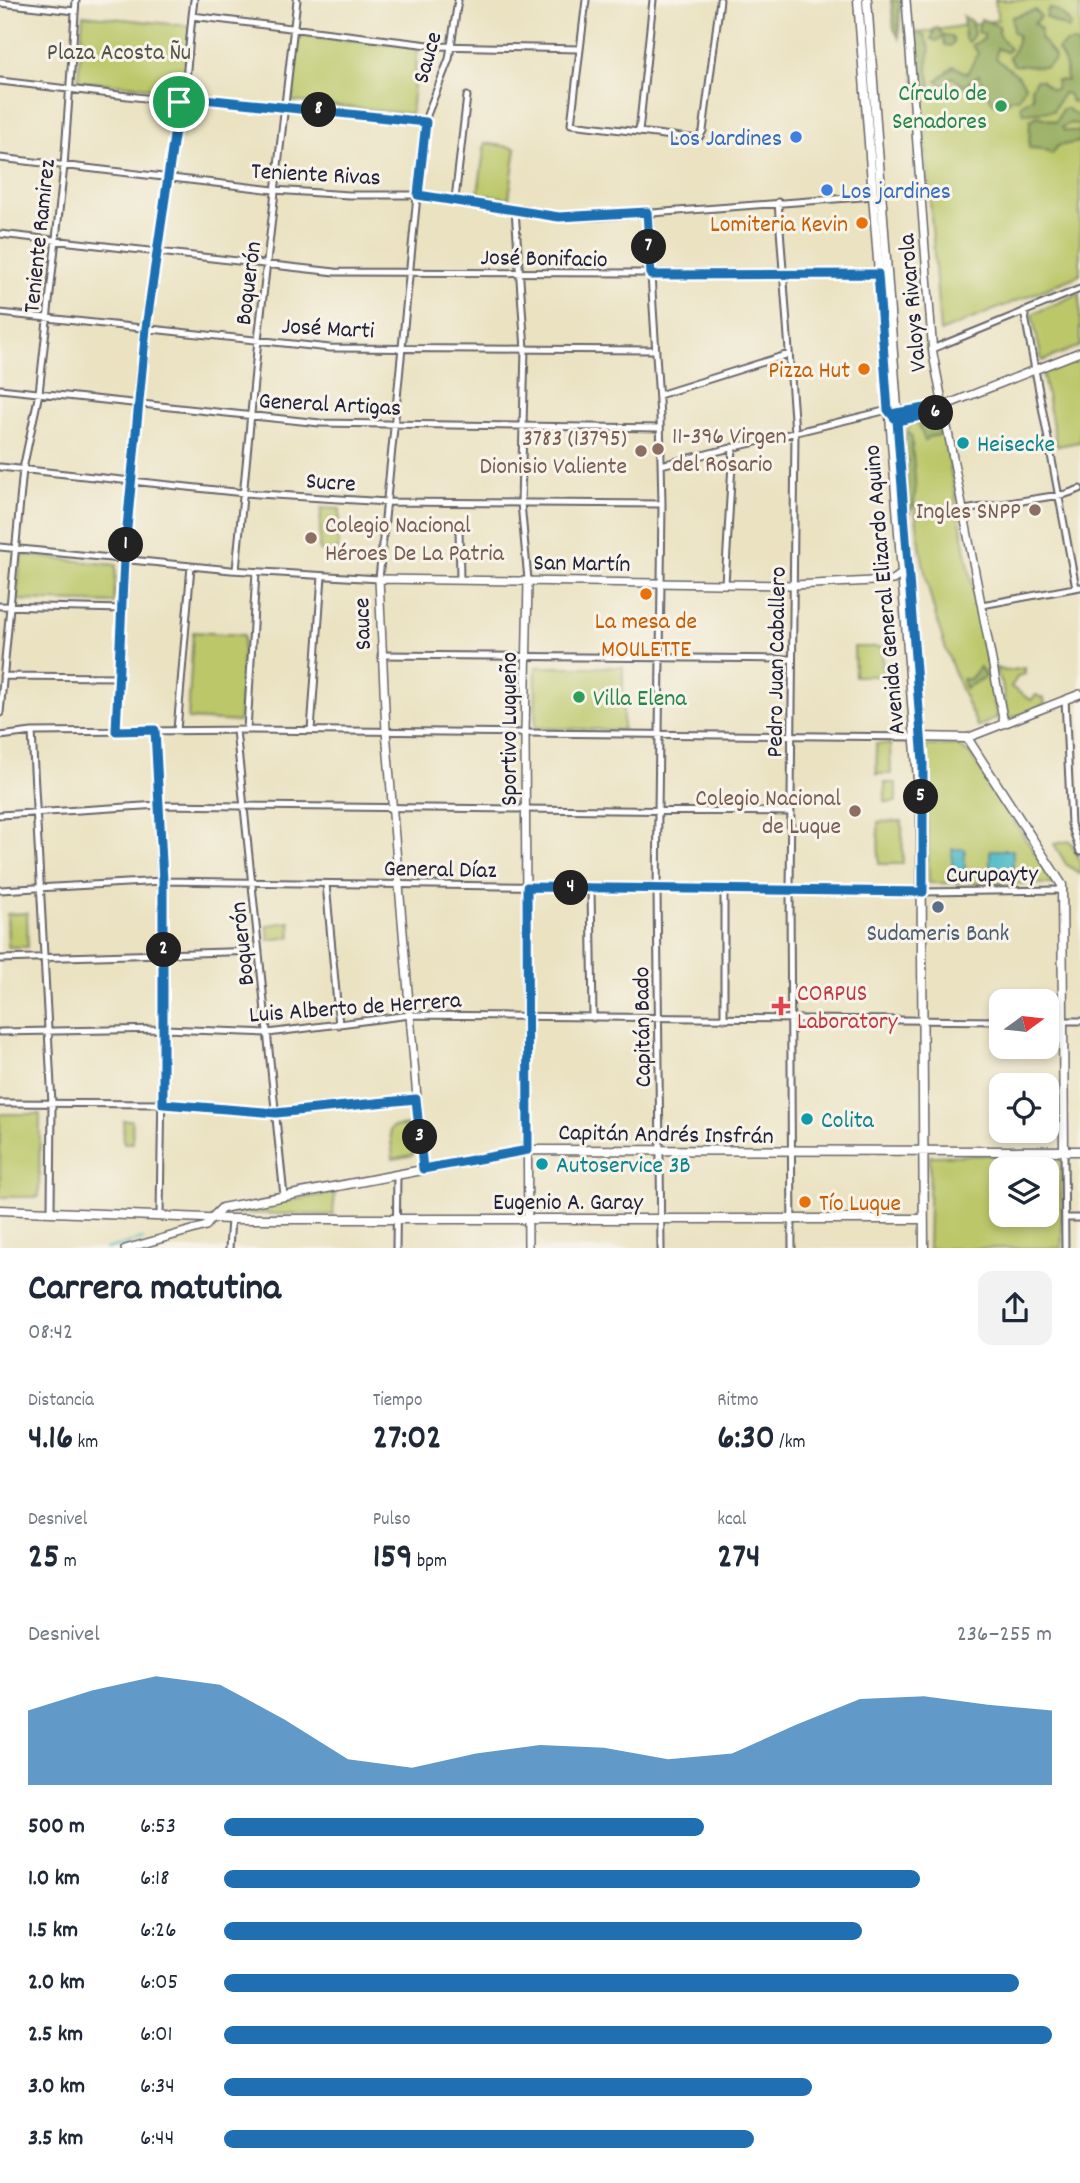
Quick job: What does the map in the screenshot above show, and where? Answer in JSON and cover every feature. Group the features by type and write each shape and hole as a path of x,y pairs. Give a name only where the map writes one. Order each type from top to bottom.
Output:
{"main road":[{"name":"Avenida General Elizardo Aquino","path":"858,0 894,415 901,575 918,737"},
{"name":"Avenida General Elizardo Aquino","path":"867,0 877,195 878,274 909,568 921,799 924,1248"},
{"path":"918,737 967,738 1059,875 1063,890 1063,1151"},
{"name":"Capitán Andrés Insfrán","path":"0,1210 213,1217 222,1208 528,1150 792,1153 1080,1151"},
{"name":"Eugenio A. Garay","path":"213,1217 397,1220 923,1219"}],"street":[{"name":"Teniente Ramirez","path":"0,713 23,469 39,393 64,166 76,0"},
{"path":"116,731 124,559 141,406 146,328 194,0"},
{"name":"Boquerón","path":"236,570 274,190 297,0"},
{"name":"Sauce","path":"423,1169 386,731 379,579 426,122 452,44 458,0"},
{"path":"586,0 571,124 698,139 703,131 720,0"},
{"path":"639,132 653,0"},
{"name":"Valoys Rivarola","path":"906,0 932,349 1004,723"},
{"path":"0,3 75,11"},
{"path":"192,14 293,30 437,46 452,44 579,49"},
{"path":"0,81 181,101 194,98 426,122"},
{"path":"455,199 467,96"},
{"name":"Teniente Rivas","path":"0,158 274,190 349,195 418,195 559,217 877,195"},
{"name":"Pedro Juan Caballero","path":"778,202 795,432 790,890 792,1248"},
{"name":"Sportivo Luqueño","path":"515,209 524,349 521,503 528,580 525,733 528,811 528,1248"},
{"name":"Capitán Bado","path":"647,212 659,395 662,504 657,889 661,1248"},
{"name":"José Bonifacio","path":"0,234 335,272 878,274"},
{"path":"932,349 1080,289"},
{"path":"982,606 1078,587 1024,311"},
{"name":"José Marti","path":"0,313 330,348 656,350"},
{"path":"661,465 795,432 944,407 1080,352"},
{"path":"659,395 789,354"},
{"name":"General Artigas","path":"0,389 320,423 660,428"},
{"path":"726,583 733,447"},
{"name":"Sucre","path":"0,467 244,493 387,502 662,504"},
{"path":"964,510 1060,495 1080,489"},
{"path":"459,527 460,580"},
{"name":"San Martín","path":"0,547 256,572 379,579 794,585 893,580 901,575"},
{"path":"177,730 191,566"},
{"path":"901,575 909,568"},
{"path":"249,730 256,572"},
{"path":"311,730 322,576"},
{"path":"0,606 122,609"},
{"path":"382,655 793,659"},
{"path":"2,676 118,677"},
{"path":"967,738 1080,694"},
{"path":"1065,699 1071,824 1080,852"},
{"path":"155,730 164,953 160,1215"},
{"name":"Boquerón","path":"236,730 284,1196"},
{"path":"0,736 32,732 311,730 918,737"},
{"path":"32,732 52,1104 51,1211"},
{"path":"0,815 159,805 791,812"},
{"name":"General Díaz","path":"0,890 163,881 923,892"},
{"path":"326,884 339,1025"},
{"path":"591,888 593,1018"},
{"path":"724,890 724,1019"},
{"name":"Curupayty","path":"923,892 1063,890"},
{"path":"0,958 259,951"},
{"name":"Luis Alberto de Herrera","path":"0,1032 164,1029 268,1033 410,1015 989,1021"},
{"path":"1059,1021 1080,1021"},
{"path":"0,1103 163,1104 276,1113 416,1099"},
{"path":"1063,1151 1065,1248"},
{"path":"396,1248 397,1175"},
{"path":"125,1248 206,1226 213,1217"},
{"path":"1065,1218 1080,1218"},
{"path":"229,1248 231,1219"}],"green space":[{"path":"891,0 899,0 900,3 899,38 894,29"},
{"name":"Círculo de Senadores","path":"995,0 1080,0 1080,275 940,332 917,33 998,20"},
{"path":"1048,9 1064,16 1071,25 1068,29 1046,17"},
{"path":"1035,10 1041,17 1034,23 1041,29 1040,38 1055,56 1054,61 1046,67 1014,65 1009,57 1015,49 1018,35 1013,32 1012,17"},
{"name":"Plaza Acosta Ñu","path":"83,15 190,26 184,90 172,88 171,93 140,86 78,81"},
{"path":"963,16 971,21 974,34 969,42 965,39"},
{"path":"981,19 999,26 998,34 1010,49 1006,52 997,48 996,58 1019,77 1025,86 1018,99 1013,98 1002,106 992,101 979,75 964,86 952,77 945,87 937,81 954,66 967,74 978,53 972,45 984,39 984,34 979,33 978,29"},
{"path":"938,28 944,36 952,37 954,42 950,46 945,45 943,37 936,41 932,39 934,29"},
{"path":"916,32 925,36 930,51 927,66 931,85 924,91 915,88"},
{"path":"299,35 418,48 411,114 292,101"},
{"path":"1065,43 1075,43 1078,47 1080,101 1072,102 1068,94 1063,93 1053,111 1023,113 1021,105 1033,97 1031,88 1036,80 1041,80 1052,90 1056,89 1057,80 1067,81 1065,63 1058,50"},
{"path":"1062,109 1080,117 1080,125 1071,123 1062,127 1064,131 1080,131 1080,142 1058,146 1052,154 1044,149 1029,148 1030,120 1038,116 1056,122"},
{"path":"485,143 516,148 509,198 478,194"},
{"path":"1080,293 1080,346 1042,361 1032,314"},
{"path":"1080,356 1080,442 1057,446 1042,371"},
{"path":"937,418 941,422 937,427 941,435 928,437 925,441 918,423"},
{"path":"941,418 997,718 978,727 961,689 935,616 914,506 908,425"},
{"path":"907,432 912,437 915,488 915,498 909,513 904,467 908,461 902,454"},
{"path":"321,508 340,509 338,552 319,551"},
{"path":"21,555 116,565 114,603 17,600"},
{"path":"193,632 244,635 239,722 188,719"},
{"path":"854,647 882,647 883,676 855,676"},
{"name":"Villa Elena","path":"536,667 623,667 623,730 535,728"},
{"path":"980,667 986,677 965,688 962,679 970,679"},
{"path":"995,668 1007,671 1025,668 1025,674 1018,676 1011,687 1031,700 1036,695 1044,699 1045,704 1008,720 1002,683"},
{"path":"876,744 890,744 891,774 877,774"},
{"path":"957,745 970,754 1055,884 929,883 925,746"},
{"path":"885,783 896,783 896,802 885,802"},
{"path":"902,821 903,864 879,864 878,822"},
{"path":"1070,841 1080,860 1080,874 1066,864 1054,844"},
{"path":"27,913 28,947 8,947 7,914"},
{"path":"290,922 291,937 269,940 267,925"},
{"path":"0,1114 40,1114 39,1197 0,1197"},
{"path":"123,1120 132,1120 133,1143 124,1143"},
{"path":"409,1125 413,1155 393,1159 390,1130 392,1127"},
{"path":"1057,1154 1061,1158 1062,1248 928,1248 930,1156"},
{"path":"335,1193 333,1215 229,1213 230,1210"}],"water":[{"path":"952,849 965,849 965,872 952,872"},
{"path":"990,850 1013,850 1013,872 990,871"}],"waterway":[{"path":"110,1248 143,1239"}],"place":[{"name":"Círculo de Senadores","path":"1001,106"},
{"name":"Los Jardines","path":"796,137"},
{"name":"Los jardines","path":"827,190"},
{"name":"Lomiteria Kevin","path":"862,223"},
{"name":"Pizza Hut","path":"864,369"},
{"name":"Heisecke","path":"963,443"},
{"name":"11-396 Virgen del Rosario","path":"658,449"},
{"name":"3783 (13795) Dionisio Valiente","path":"641,451"},
{"name":"Ingles SNPP","path":"1035,510"},
{"name":"Colegio Nacional Héroes De La Patria","path":"311,538"},
{"name":"La mesa de MOULETTE","path":"646,594"},
{"name":"Villa Elena","path":"579,697"},
{"name":"Colegio Nacional de Luque","path":"855,811"},
{"name":"Sudameris Bank","path":"938,907"},
{"name":"CORPUS Laboratory","path":"781,1006"},
{"name":"Colita","path":"807,1119"},
{"name":"Autoservice 3B","path":"542,1164"},
{"name":"Tío Luque","path":"805,1202"}],"route":[{"path":"179,102 146,328 141,406 124,559 116,731 155,730 163,881 163,1104 276,1113 416,1099 423,1169 528,1150 527,887 923,892 923,762 909,568 897,421 896,413 943,405 944,411 897,421 888,410 878,274 651,275 647,212 559,217 418,195 426,122 194,98 179,102"}]}
